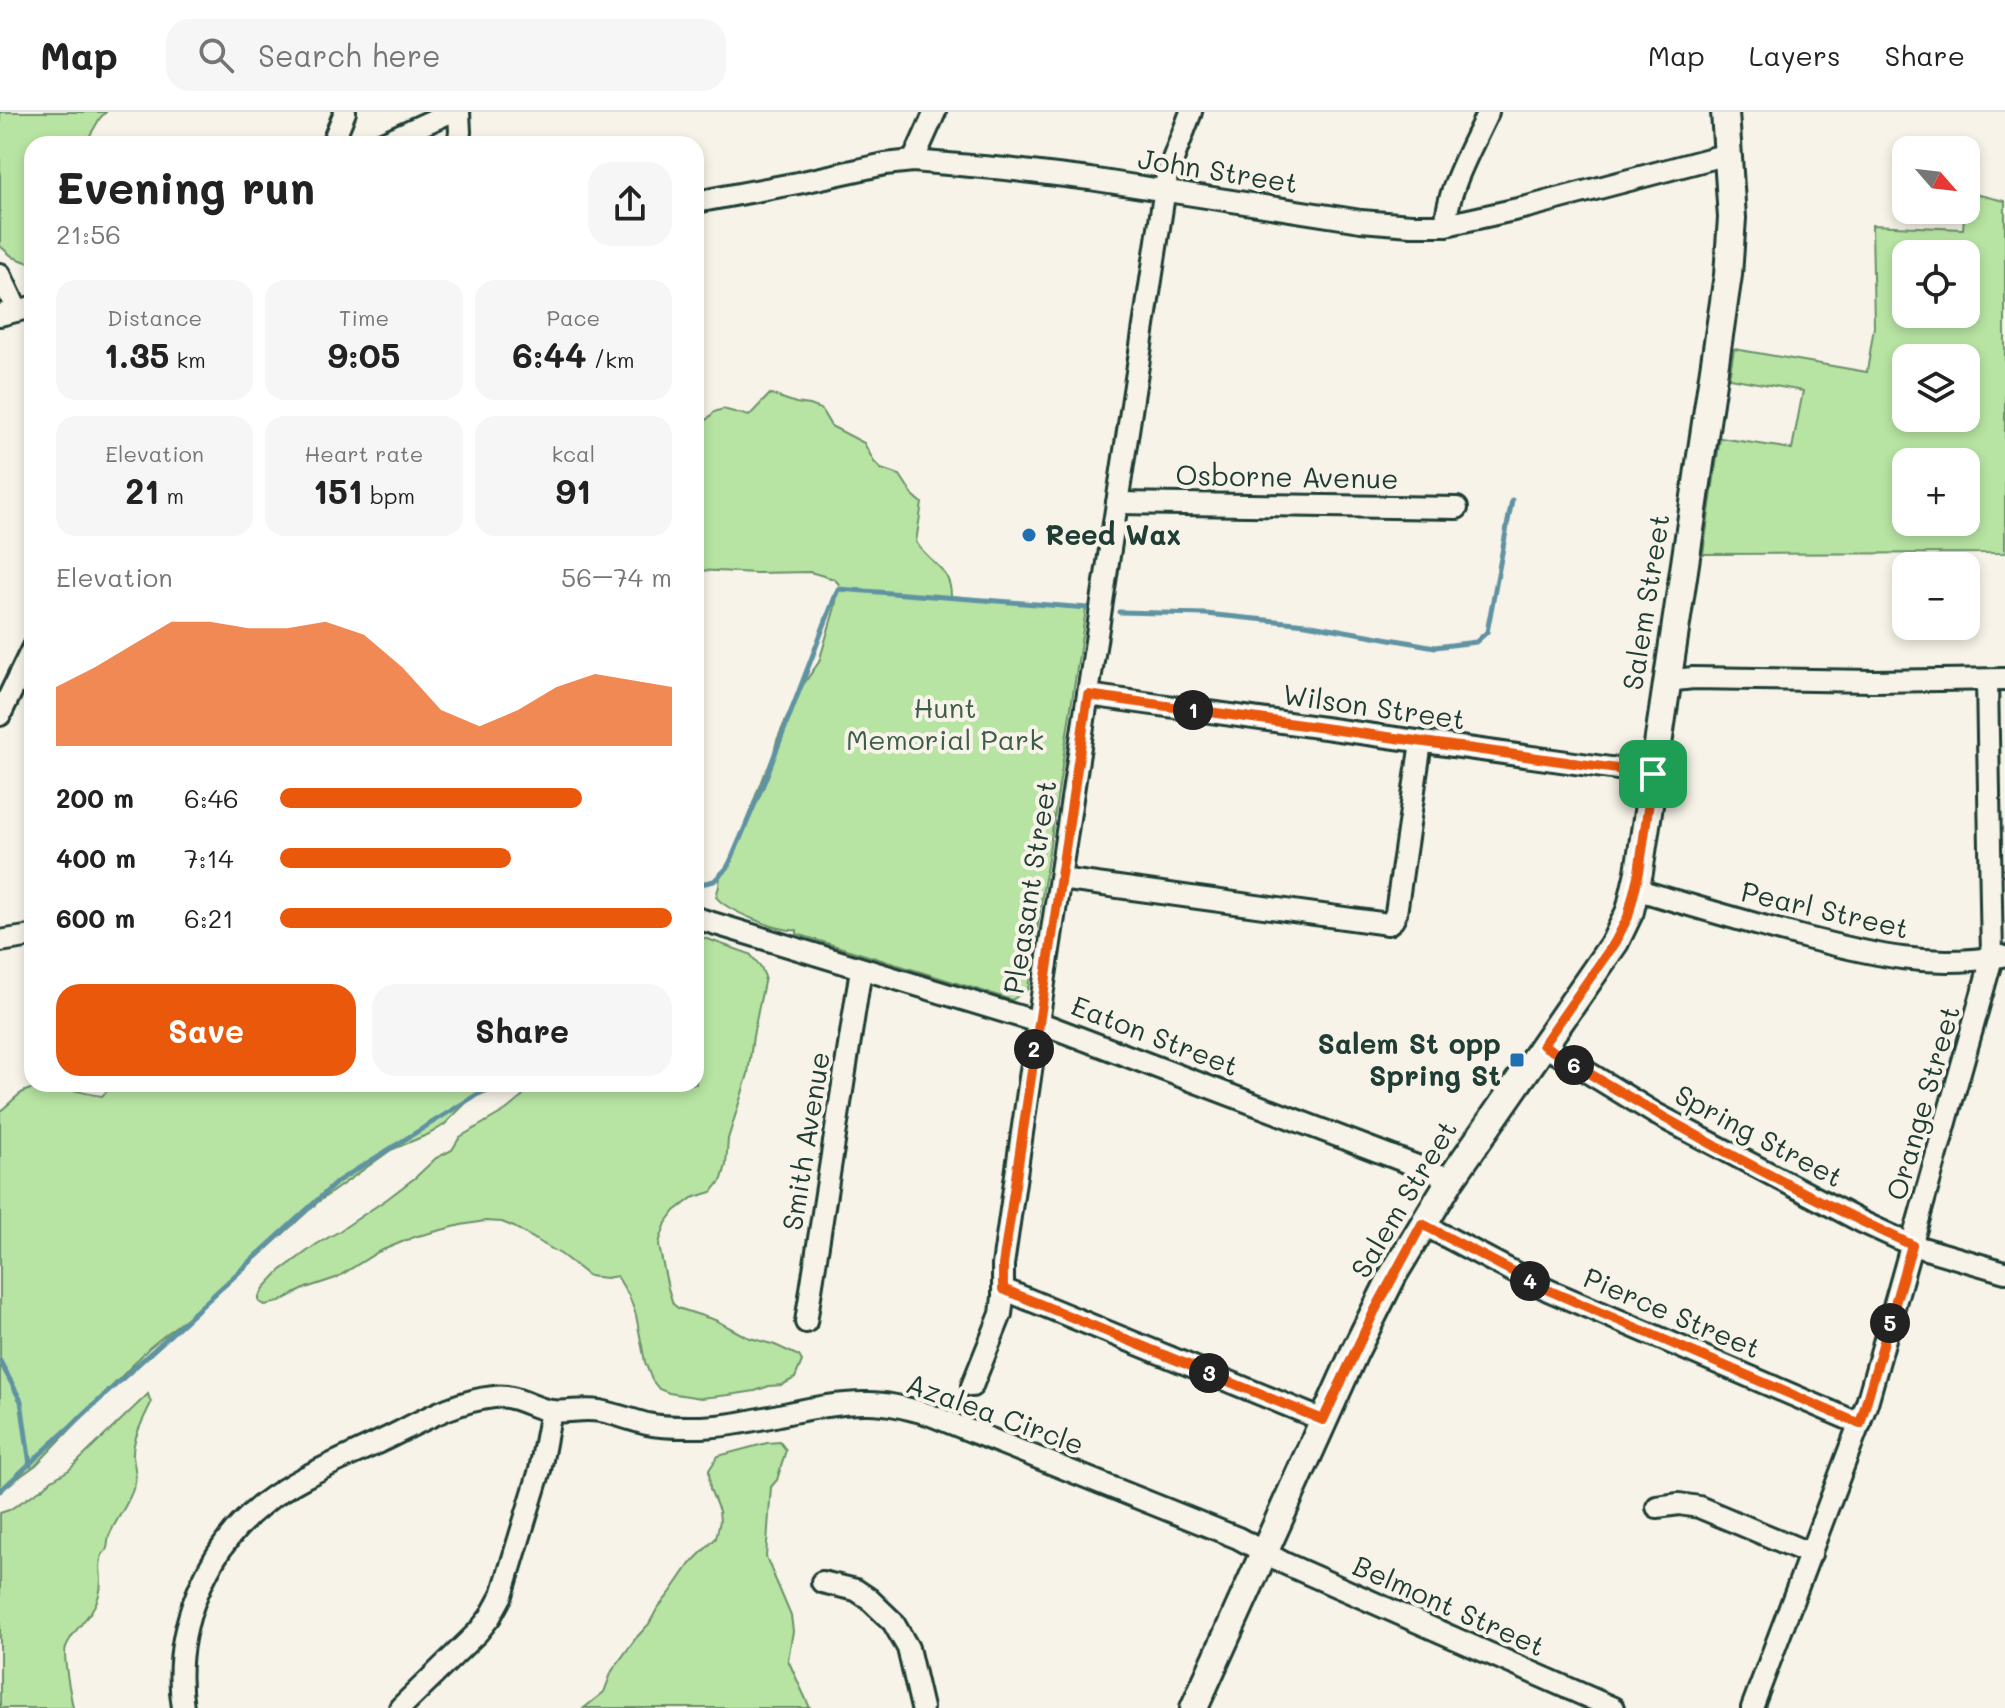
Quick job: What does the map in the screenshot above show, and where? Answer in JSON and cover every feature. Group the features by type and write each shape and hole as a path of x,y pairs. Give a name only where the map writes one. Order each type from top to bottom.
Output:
{"main road":[{"name":"Salem Street","path":"1194,1708 1323,1420 1374,1312 1422,1224 1615,942 1628,917 1653,774 1729,263 1732,218 1725,112"}],"street":[{"path":"335,136 345,112"},
{"path":"398,136 451,112"},
{"path":"459,112 459,136"},
{"path":"913,161 935,112"},
{"name":"Pleasant Street","path":"972,1386 1003,1306 1003,1265 1038,1022 1165,191 1168,172 1191,112"},
{"path":"1446,225 1447,209 1457,182 1488,112"},
{"name":"John Street","path":"704,200 913,161 1056,175 1361,221 1446,225 1728,154"},
{"path":"0,274 20,307"},
{"name":"Osborne Avenue","path":"1117,503 1457,508"},
{"path":"1667,681 1693,678 1786,681 1996,679"},
{"name":"Orange Street","path":"1752,1708 1860,1424 1999,957 1996,679"},
{"path":"0,715 24,682"},
{"name":"Wilson Street","path":"1088,695 1653,774"},
{"path":"1060,879 1385,925 1392,922 1396,913 1421,742"},
{"name":"Pearl Street","path":"1635,889 1872,954 1916,961 1952,962 1999,957"},
{"name":"Eaton Street","path":"704,920 1038,1022 1451,1179"},
{"path":"0,941 24,937"},
{"name":"Smith Avenue","path":"806,1322 861,969"},
{"name":"Spring Street","path":"1543,1045 1656,1114 1807,1194 1912,1245 2005,1272"},
{"name":"Pierce Street","path":"1422,1224 1548,1290 1860,1424"},
{"path":"1003,1289 1323,1420"},
{"name":"Azalea Circle","path":"183,1708 182,1657 187,1627 199,1589 218,1554 239,1526 266,1502 298,1481 462,1404 496,1396 524,1401 551,1411 583,1409 647,1424 686,1427 725,1425 852,1403 902,1406 968,1429 1238,1538 1265,1552"},
{"path":"400,1708 478,1632 496,1607 540,1470 551,1411"},
{"path":"1657,1507 1679,1504 1699,1507 1811,1554"},
{"name":"Belmont Street","path":"1265,1552 1294,1568 1613,1708"},
{"path":"822,1582 862,1594 893,1622 908,1648 922,1708"}],"green space":[{"path":"0,112 106,112 90,136 24,136 24,261 13,257 0,246"},
{"path":"1980,195 2005,201 2005,553 1703,554 1720,438 1792,449 1803,391 1729,378 1734,349 1867,372 1874,327 1872,225 1963,229 1963,224 1980,224"},
{"name":"Hunt Memorial Park","path":"770,394 821,409 831,426 864,443 881,469 900,475 922,503 916,542 948,578 951,596 1086,609 1028,989 1012,1000 797,934 797,930 767,924 742,914 716,897 720,876 739,841 798,692 819,662 839,584 834,579 810,572 704,570 704,423 714,412 723,409 749,416"},
{"path":"704,938 750,954 765,977 748,1074 728,1139 722,1179 712,1192 692,1198 675,1211 666,1223 659,1246 673,1304 799,1356 802,1361 795,1378 782,1385 755,1391 701,1398 659,1389 645,1362 629,1296 617,1276 589,1276 562,1255 502,1222 461,1225 414,1237 378,1252 336,1278 306,1288 279,1302 265,1305 259,1302 264,1288 280,1271 387,1199 436,1158 452,1150 460,1137 522,1097 524,1092 704,1092"},
{"path":"24,1092 81,1092 102,1096 106,1092 487,1092 467,1102 444,1125 391,1150 318,1202 226,1286 149,1348 36,1465 0,1491 0,1111"},
{"path":"148,1394 151,1403 133,1449 135,1482 102,1554 99,1595 66,1647 73,1708 0,1708 0,1513 69,1470"},
{"path":"780,1442 786,1450 777,1480 771,1487 766,1557 791,1616 793,1631 788,1660 810,1708 584,1708 604,1692 612,1671 657,1609 690,1564 716,1538 719,1511 710,1489 709,1470 718,1456"}],"waterway":[{"path":"1119,612 1206,614 1306,624 1435,647 1476,642 1487,632 1512,500"},
{"path":"704,883 714,881 728,867 838,589 1088,608"},
{"path":"0,1491 338,1181 481,1092"},
{"path":"0,1361 21,1401 30,1465"}],"place":[{"name":"Reed Wax","path":"1029,535"},
{"name":"Salem St opp Spring St","path":"1517,1060"}],"route":[{"path":"1088,695 1653,774 1639,872 1628,917 1615,942 1543,1045 1656,1114 1793,1187 1912,1245 1860,1424 1548,1290 1422,1224 1374,1312 1323,1420 1003,1289 1003,1265 1088,695"}]}
